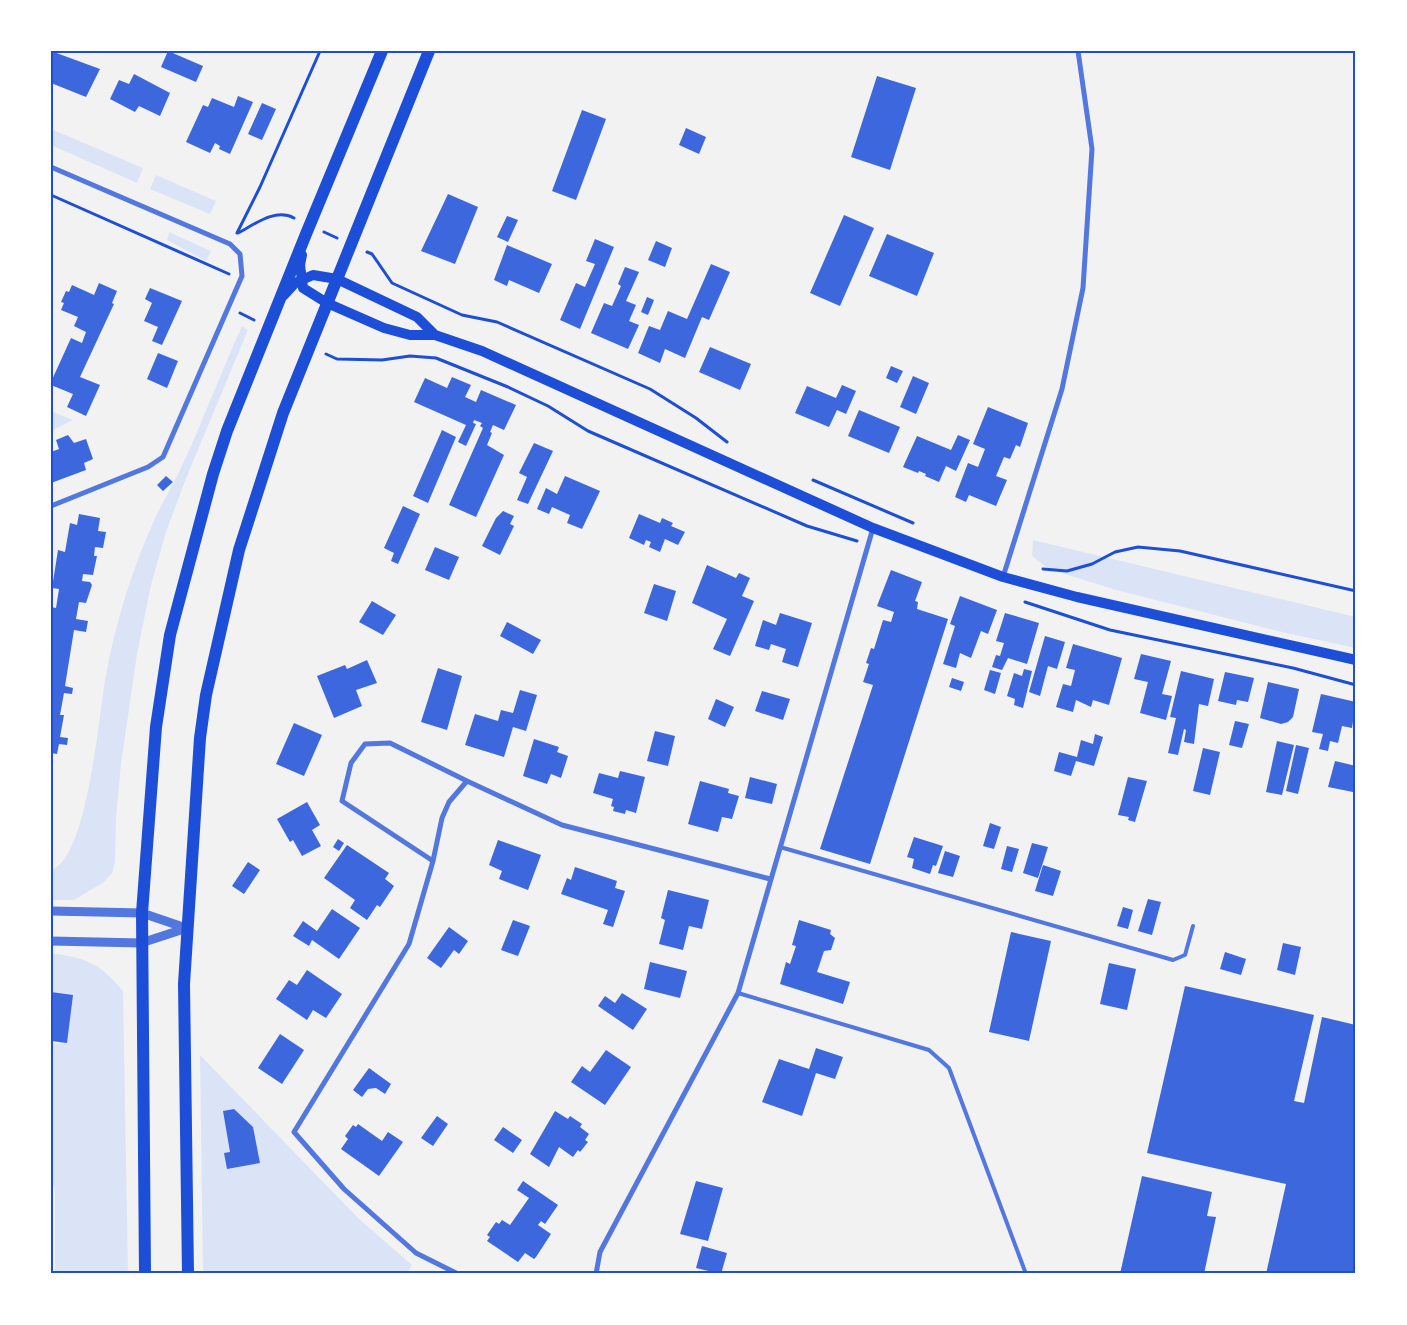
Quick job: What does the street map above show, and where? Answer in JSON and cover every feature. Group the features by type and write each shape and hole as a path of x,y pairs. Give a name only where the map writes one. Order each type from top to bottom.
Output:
{"main road":[{"path":"145,1274 142,912 156,727 170,636 213,474 278,301 382,51"},
{"path":"188,1274 183,1014 200,738 206,695 239,550 283,413 308,346 429,51"},
{"path":"307,230 300,266 303,288 326,303 384,328 410,335 435,335 482,351 594,400 873,528 1003,576 1077,597 1356,660"},
{"path":"278,301 295,283 313,275 337,278 418,317 435,335"}],"street":[{"path":"1003,576 1062,389 1083,288 1092,149 1078,51"},
{"path":"51,168 230,244 240,254 242,276 163,457 148,467 51,506"},
{"path":"596,1274 600,1252 738,993 873,528"},
{"path":"433,861 342,801 351,763 366,744 390,743 562,825 770,879"},
{"path":"458,1274 416,1253 344,1188 294,1132 409,944 433,861 442,818 449,802 467,781"},
{"path":"51,911 142,912 187,928"},
{"path":"51,941 141,943 187,928"}],"lane":[{"path":"780,847 1173,960 1185,955 1193,926"},
{"path":"738,993 929,1050 949,1068 1026,1274"}],"path":[{"path":"230,244 260,187 320,51"},
{"path":"51,195 163,244 210,267 242,276"},
{"path":"237,233 276,214 287,214 307,230 350,244 372,254 392,283 462,314 497,322 650,389 735,446"},
{"path":"229,308 268,327"},
{"path":"308,346 337,359 382,360 410,356 436,358 508,387"},
{"path":"807,478 916,524"},
{"path":"1037,568 1067,571 1092,564 1115,552 1138,547 1180,551 1356,591"}],"shaded area":[{"path":"51,129 143,168 137,183 51,145"},
{"path":"156,175 216,201 210,214 150,189"},
{"path":"169,232 211,251 206,261 167,240"},
{"path":"242,326 248,330 185,481 166,532 151,585 137,654 121,764 116,818 115,862 112,873 104,882 74,900 51,900 51,870 64,860 74,840 83,813 90,782 110,654 133,574 156,516 187,454"},
{"path":"51,411 73,420 51,431"},
{"path":"1033,540 1356,617 1356,648 1286,633 1116,590 1049,569 1032,556"},
{"path":"51,953 74,957 92,963 107,974 123,991 128,1274 55,1274 55,1189 51,1180 51,1043 60,1043 65,995 51,993"},
{"path":"200,1055 359,1219 412,1265 407,1274 203,1274"}],"building":[{"path":"51,51 100,69 86,97 51,83"},
{"path":"168,51 203,66 196,82 161,67"},
{"path":"134,74 170,93 160,116 139,106 135,112 110,99 119,80 129,84"},
{"path":"877,76 916,88 890,170 851,157"},
{"path":"238,96 253,102 230,154 219,149 220,146 215,143 210,153 186,142 203,105 208,107 212,98 234,107"},
{"path":"262,103 276,109 262,140 248,134"},
{"path":"582,110 606,119 576,200 552,191"},
{"path":"686,128 706,137 699,154 679,145"},
{"path":"448,194 478,207 455,264 421,251"},
{"path":"844,215 874,228 840,306 810,293"},
{"path":"507,216 518,220 508,242 497,237"},
{"path":"887,234 934,253 917,296 869,276"},
{"path":"595,239 614,247 580,329 560,320 576,283 585,287 595,264 586,261"},
{"path":"656,241 672,248 665,267 648,260"},
{"path":"507,245 552,264 539,293 509,280 507,286 494,280"},
{"path":"711,264 730,272 709,320 702,317 685,358 665,349 660,363 638,353 649,326 660,330 668,311 687,319"},
{"path":"625,267 639,272 626,301 636,305 629,321 639,325 628,349 591,333 604,303 612,306 621,286 618,284"},
{"path":"99,283 117,291 112,303 114,304 80,377 100,385 86,416 67,407 73,394 51,385 51,382 71,338 82,343 86,332 74,326 78,317 61,310 64,303 61,302 66,291 69,292 72,285 94,295"},
{"path":"150,288 182,301 162,345 152,341 158,327 144,321 152,303 145,299"},
{"path":"647,297 654,300 648,315 641,312"},
{"path":"710,347 751,364 740,390 699,372"},
{"path":"158,353 178,361 167,388 147,379"},
{"path":"891,366 903,371 897,383 886,378"},
{"path":"913,376 929,383 916,414 900,407"},
{"path":"452,377 471,385 465,397 476,402 481,390 516,405 504,430 493,425 490,432 492,433 487,445 504,455 476,517 449,505 483,428 480,426 482,423 474,420 473,423 476,424 466,446 458,442 466,425 414,402 425,378 447,388"},
{"path":"842,385 856,391 846,414 837,410 829,427 795,413 807,386 836,398"},
{"path":"988,407 1028,423 1020,447 1016,445 1010,459 1004,457 996,476 1007,480 996,506 969,495 966,502 955,497 968,463 978,467 985,449 973,444"},
{"path":"859,410 900,427 889,453 848,436"},
{"path":"442,430 456,437 428,503 413,496"},
{"path":"68,435 74,443 86,439 93,459 84,463 86,470 51,483 51,452 59,449 56,440"},
{"path":"958,435 970,440 956,471 946,466 939,482 919,471 918,473 903,467 917,436 951,450"},
{"path":"534,443 553,451 528,504 517,500 527,477 519,473"},
{"path":"166,476 173,482 163,491 157,485"},
{"path":"565,476 600,491 582,529 567,523 570,515 552,507 549,514 537,509 546,488 557,494"},
{"path":"403,506 420,514 398,564 391,561 394,553 384,548"},
{"path":"503,511 514,516 510,524 514,526 500,555 482,546 496,518"},
{"path":"79,514 100,518 98,531 106,532 103,548 95,547 94,556 97,556 93,575 83,574 82,581 90,582 92,585 86,603 79,602 76,619 88,621 86,632 74,630 65,686 73,688 72,694 64,693 60,715 64,715 60,737 68,738 67,745 59,744 57,754 51,753 51,607 56,608 59,589 52,588 58,550 65,552 70,523 77,525"},
{"path":"639,514 660,523 662,518 673,523 671,526 685,532 678,545 665,539 660,552 649,547 651,542 646,540 644,545 629,538"},
{"path":"435,547 459,557 449,580 425,570"},
{"path":"707,565 736,578 739,573 750,578 742,596 754,601 730,656 713,649 727,619 692,603"},
{"path":"891,570 922,582 915,601 918,602 917,609 948,619 870,864 820,849 873,685 863,682 869,664 866,663 871,648 874,649 883,620 891,622 894,612 877,606"},
{"path":"654,584 676,591 667,621 644,613"},
{"path":"960,596 997,610 988,634 981,631 971,658 960,653 956,668 943,664 955,626 950,624"},
{"path":"372,601 396,615 383,635 359,622"},
{"path":"780,613 812,623 798,667 782,662 786,649 771,644 769,650 755,646 763,620 776,625"},
{"path":"1005,613 1039,623 1027,664 1008,658 1002,670 992,667 996,655 1000,656 1004,643 996,641"},
{"path":"507,622 541,640 533,654 500,636"},
{"path":"1045,636 1065,642 1057,669 1048,666 1040,696 1029,692"},
{"path":"1073,644 1122,658 1109,705 1093,700 1091,707 1076,700 1073,712 1056,707 1063,684 1071,686 1075,670 1066,668"},
{"path":"1141,654 1171,661 1162,694 1172,696 1166,720 1140,713 1148,682 1134,679"},
{"path":"367,660 377,683 356,690 362,706 334,718 317,676 345,665 347,669"},
{"path":"438,668 462,676 447,730 421,722"},
{"path":"1024,669 1032,671 1023,708 1014,705 1015,699 1007,696 1014,673 1022,676"},
{"path":"990,670 1001,673 995,694 984,690"},
{"path":"1181,671 1214,679 1208,706 1199,704 1194,744 1184,742 1186,730 1184,729 1178,755 1168,753 1176,718 1170,717"},
{"path":"1225,672 1254,678 1248,702 1237,700 1236,705 1218,701"},
{"path":"952,678 964,682 961,691 949,687"},
{"path":"1268,682 1299,689 1293,717 1288,722 1281,724 1260,718"},
{"path":"520,690 537,695 526,731 513,727 504,757 465,745 475,714 498,721 501,710 513,713"},
{"path":"762,691 790,699 783,720 755,711"},
{"path":"1321,694 1356,702 1352,728 1342,726 1338,743 1330,741 1328,751 1319,749 1323,734 1312,732"},
{"path":"716,699 734,707 725,727 708,719"},
{"path":"1235,721 1249,724 1242,748 1229,745"},
{"path":"294,723 322,735 304,776 276,764"},
{"path":"655,731 675,736 668,766 647,761"},
{"path":"1095,734 1103,737 1094,766 1076,761 1071,776 1054,771 1059,752 1077,757 1081,740 1093,744"},
{"path":"534,739 559,747 557,752 568,756 561,778 551,774 547,784 523,776"},
{"path":"1277,741 1294,745 1282,795 1266,792"},
{"path":"1296,745 1309,748 1298,794 1286,791"},
{"path":"1203,748 1220,752 1210,795 1193,791"},
{"path":"1335,761 1356,766 1353,792 1328,787"},
{"path":"620,771 645,777 636,813 626,810 625,814 613,811 614,807 611,806 613,799 593,793 599,773 618,778"},
{"path":"750,777 777,784 772,804 745,798"},
{"path":"1128,777 1147,781 1135,822 1128,820 1129,817 1118,815"},
{"path":"700,781 729,789 728,793 739,796 732,819 722,817 718,832 688,824"},
{"path":"307,802 320,825 312,830 321,846 302,856 293,840 290,842 277,819"},
{"path":"990,823 1001,827 994,849 983,846"},
{"path":"914,837 943,846 936,866 933,865 930,874 912,868 914,859 907,857"},
{"path":"338,839 344,843 339,851 333,847"},
{"path":"498,840 541,855 528,890 499,879 502,871 489,865"},
{"path":"1032,843 1048,847 1038,878 1023,873"},
{"path":"347,845 389,873 385,879 394,886 380,907 377,905 367,920 350,908 355,900 324,878"},
{"path":"1007,846 1019,849 1012,872 1001,869"},
{"path":"945,851 960,856 953,877 938,873"},
{"path":"248,862 260,870 244,894 232,886"},
{"path":"1043,865 1061,871 1053,896 1035,891"},
{"path":"575,867 617,881 615,888 625,891 613,927 603,924 608,910 561,894 567,878 571,880"},
{"path":"668,890 709,900 702,929 689,926 683,950 659,944 665,920 661,918"},
{"path":"1148,899 1161,902 1152,935 1138,931"},
{"path":"1123,907 1133,910 1128,929 1117,926"},
{"path":"332,909 360,928 339,959 312,940 309,946 293,936 303,921 317,931"},
{"path":"513,920 530,926 518,956 501,950"},
{"path":"799,920 831,930 830,934 835,938 831,950 824,951 817,972 850,982 843,1004 780,984 786,962 790,964 796,946 792,945"},
{"path":"449,927 468,941 459,954 454,950 441,968 427,958"},
{"path":"1011,932 1051,941 1029,1041 989,1032"},
{"path":"1283,943 1301,947 1295,975 1277,970"},
{"path":"1225,952 1246,959 1241,975 1220,969"},
{"path":"650,962 687,971 680,998 644,989"},
{"path":"1109,963 1136,969 1127,1010 1100,1004"},
{"path":"307,970 342,994 326,1018 313,1010 307,1020 276,999 289,980 297,985"},
{"path":"1185,986 1314,1015 1294,1101 1304,1103 1322,1017 1356,1025 1356,1274 1266,1274 1286,1184 1147,1153"},
{"path":"51,992 73,995 67,1043 51,1041"},
{"path":"622,993 647,1009 633,1030 598,1006 605,996 615,1003"},
{"path":"280,1034 304,1050 282,1084 258,1068"},
{"path":"816,1048 843,1057 835,1079 816,1073 802,1116 762,1102 779,1059 809,1069"},
{"path":"606,1050 631,1067 605,1105 571,1082 582,1066 590,1072"},
{"path":"369,1068 391,1084 385,1094 376,1088 368,1089 362,1097 353,1090"},
{"path":"234,1109 253,1127 260,1163 227,1169 224,1153 230,1152 223,1111"},
{"path":"555,1111 568,1119 570,1116 582,1124 580,1127 589,1134 585,1140 588,1142 573,1157 559,1147 549,1167 530,1154"},
{"path":"437,1116 448,1124 433,1146 421,1138"},
{"path":"358,1124 382,1141 388,1132 403,1142 379,1176 341,1149 348,1139 345,1136 353,1125 356,1127"},
{"path":"503,1127 522,1140 513,1153 494,1140"},
{"path":"1142,1176 1212,1192 1207,1216 1216,1217 1204,1274 1120,1274"},
{"path":"523,1181 558,1205 545,1224 541,1221 538,1225 551,1234 536,1257 534,1259 525,1253 518,1262 487,1241 490,1237 487,1235 496,1222 499,1224 502,1220 510,1225 529,1198 517,1190"},
{"path":"696,1181 723,1188 708,1241 680,1234"},
{"path":"702,1246 727,1253 721,1274 696,1268"}]}
